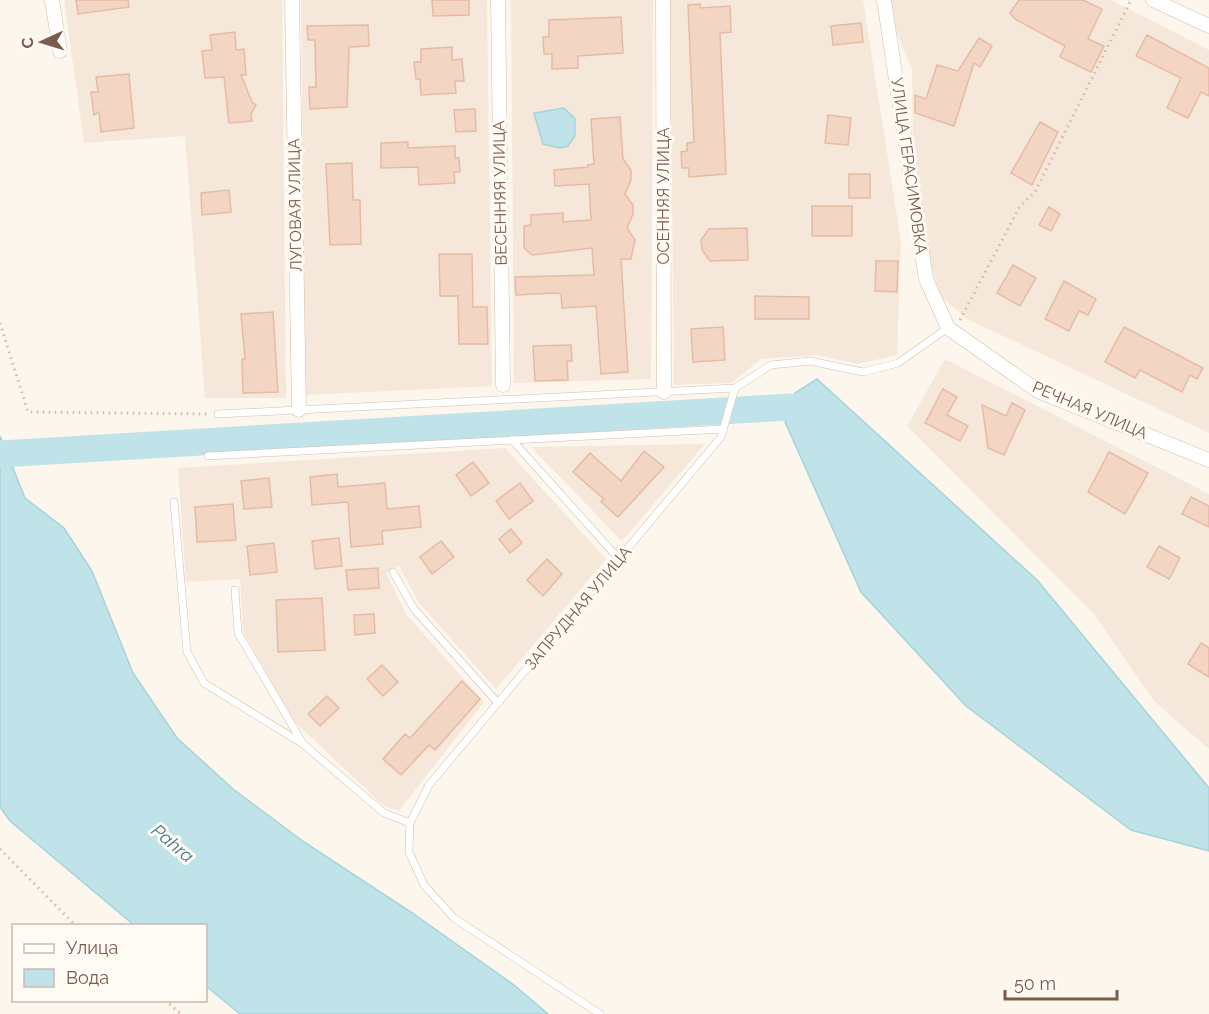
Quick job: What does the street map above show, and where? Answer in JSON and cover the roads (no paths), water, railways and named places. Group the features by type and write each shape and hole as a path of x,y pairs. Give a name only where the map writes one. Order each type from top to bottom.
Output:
{"street":[{"path":"52,0 60,51"},
{"name":"ЛУГОВАЯ УЛИЦА","path":"292,0 299,410"},
{"name":"ВЕСЕННЯЯ УЛИЦА","path":"498,0 503,385"},
{"name":"ОСЕННЯЯ УЛИЦА","path":"663,0 664,392"},
{"name":"УЛИЦА ГЕРАСИМОВКА","path":"885,0 926,279 951,330"},
{"path":"1153,0 1209,26"},
{"name":"РЕЧНАЯ УЛИЦА","path":"951,330 1038,391 1209,460"}],"lane":[{"path":"218,414 735,388 771,365 810,361 863,372 898,363 951,330"},
{"name":"ЗАПРУДНАЯ УЛИЦА","path":"410,823 429,785 721,438 735,388"},
{"path":"208,456 723,429"},
{"path":"512,440 619,559"},
{"path":"174,502 187,652 204,683 303,744 384,813 410,823 409,852 424,885 454,918 600,1014"},
{"path":"393,572 414,609 498,703"},
{"path":"235,590 238,633 303,744"}],"water":[{"path":"564,108 575,119 575,136 568,146 560,148 543,144 534,113"},
{"path":"817,379 1037,580 1209,788 1209,851 1131,830 966,706 861,592 785,422 795,393"},
{"name":"Pahra","path":"0,436 25,498 64,528 92,571 133,673 177,738 233,789 304,842 411,912 514,985 548,1014 240,1014 207,987 207,924 133,924 10,821 0,807"}],"waterway":[{"path":"0,454 790,407"}]}
